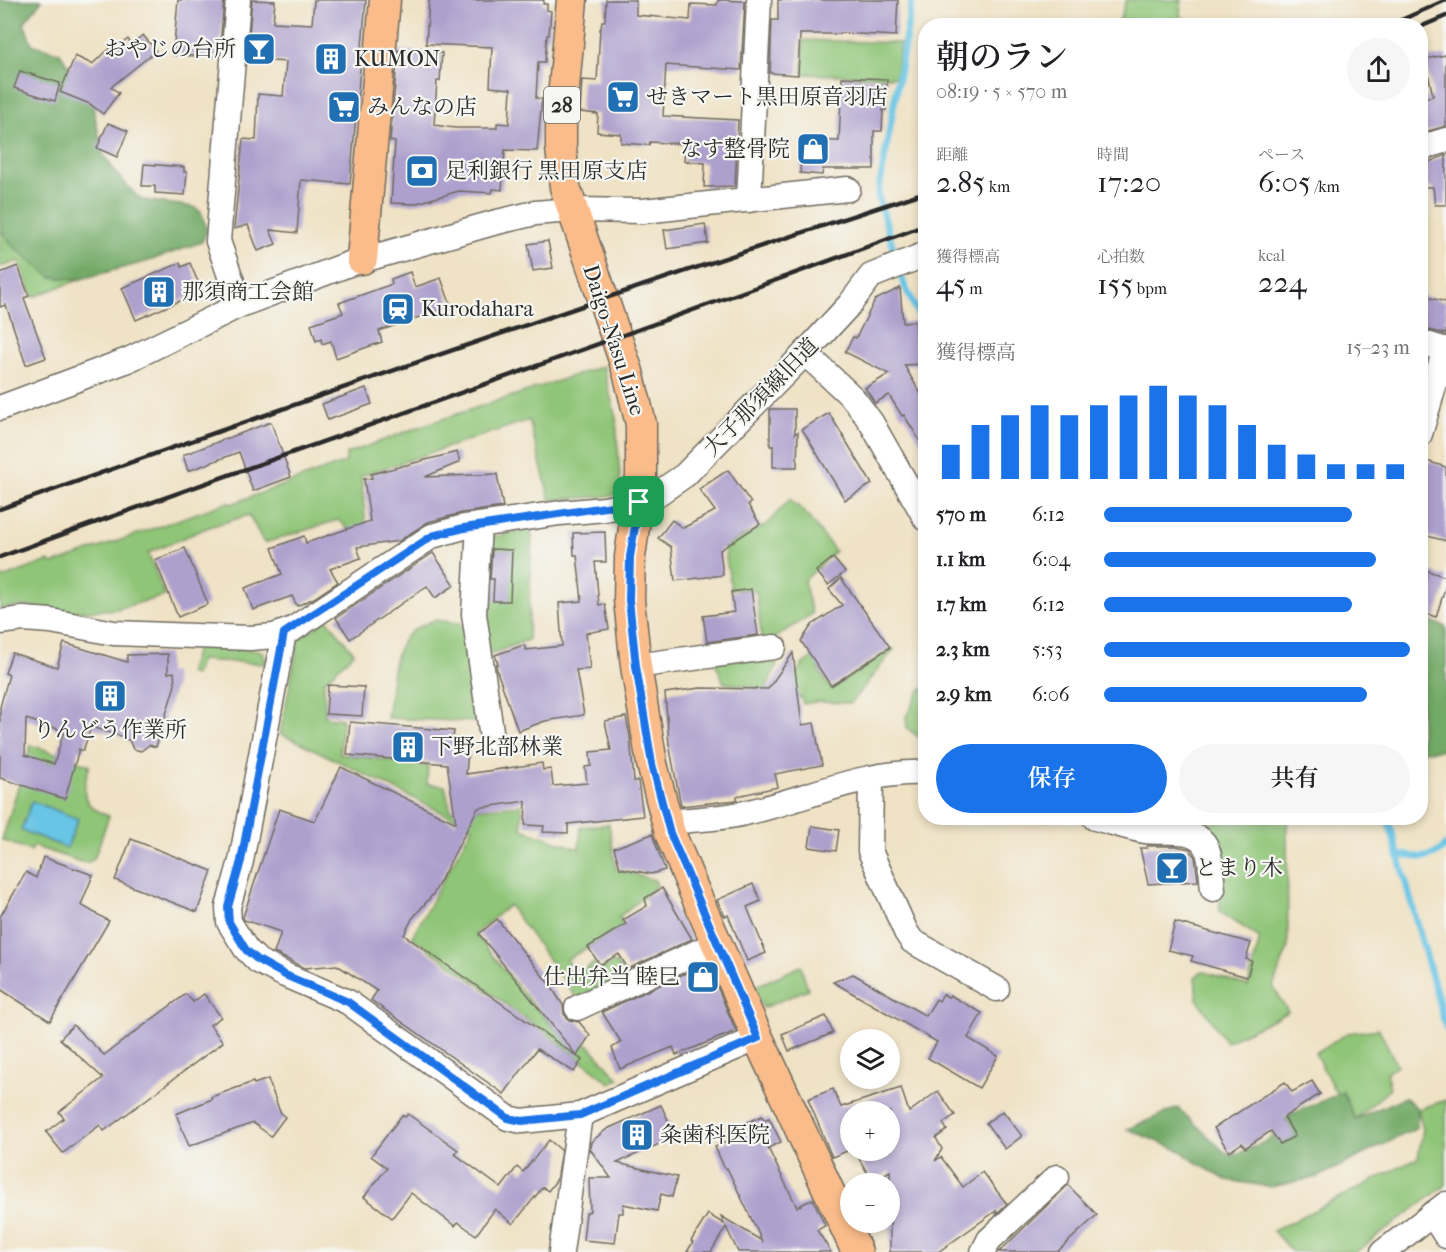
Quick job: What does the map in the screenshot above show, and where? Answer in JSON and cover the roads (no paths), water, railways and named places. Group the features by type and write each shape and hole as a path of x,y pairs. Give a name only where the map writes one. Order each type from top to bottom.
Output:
{"main road":[{"path":"362,260 385,0"},
{"name":"Daigo-Nasu Line","path":"572,0 561,139 565,187 636,399 641,424 639,502 630,557 629,579 636,666 652,764 667,822 717,944 857,1252"}],"street":[{"path":"238,0 218,242 240,305"},
{"path":"748,200 759,0"},
{"path":"1428,146 1446,140"},
{"path":"0,408 128,360 240,305 362,260 535,213 571,210 643,211 848,189"},
{"name":"大子那須線旧道","path":"284,633 432,536 479,525 639,502 653,497 685,475 805,353 877,274 918,257"},
{"path":"1428,345 1445,350 1428,407"},
{"path":"805,353 854,398 871,422 918,505"},
{"path":"479,525 474,614 492,738"},
{"path":"0,622 24,619 51,621 114,633 250,638 284,633 241,861 228,907 229,922 246,950 258,960 285,975 348,1002 508,1118 522,1121 580,1115 758,1038"},
{"path":"636,666 774,647"},
{"path":"667,822 744,813 870,778 918,772"},
{"path":"870,778 870,851 906,932 912,941 997,989"},
{"path":"1122,825 1145,831 1183,832 1199,838 1205,844 1209,857 1213,889"},
{"path":"577,1008 717,944"},
{"path":"561,1252 580,1115"},
{"path":"983,1252 989,1240 1057,1178"},
{"path":"1383,1252 1439,1209 1446,1236"}],"water":[{"path":"32,801 78,819 67,848 21,830"}],"waterway":[{"path":"912,0 878,196 903,282 918,314"},
{"path":"1390,825 1446,1028"},
{"path":"1398,855 1430,856 1446,845"}],"railway":[{"path":"1406,18 1446,0"},
{"path":"1428,24 1446,16"},
{"path":"0,509 462,347 918,195"},
{"path":"0,557 695,310 918,228"}],"place":[{"name":"おやじの台所","path":"259,49"},
{"name":"KUMON","path":"331,59"},
{"name":"せきマート黒田原音羽店","path":"623,97"},
{"name":"みんなの店","path":"344,107"},
{"name":"なす整骨院","path":"813,149"},
{"name":"足利銀行 黒田原支店","path":"422,171"},
{"name":"那須商工会館","path":"159,292"},
{"name":"Kurodahara","path":"398,309"},
{"name":"りんどう作業所","path":"110,696"},
{"name":"下野北部林業","path":"408,747"},
{"name":"とまり木","path":"1172,868"},
{"name":"仕出弁当 睦巳","path":"703,977"},
{"name":"粂歯科医院","path":"637,1135"}]}
